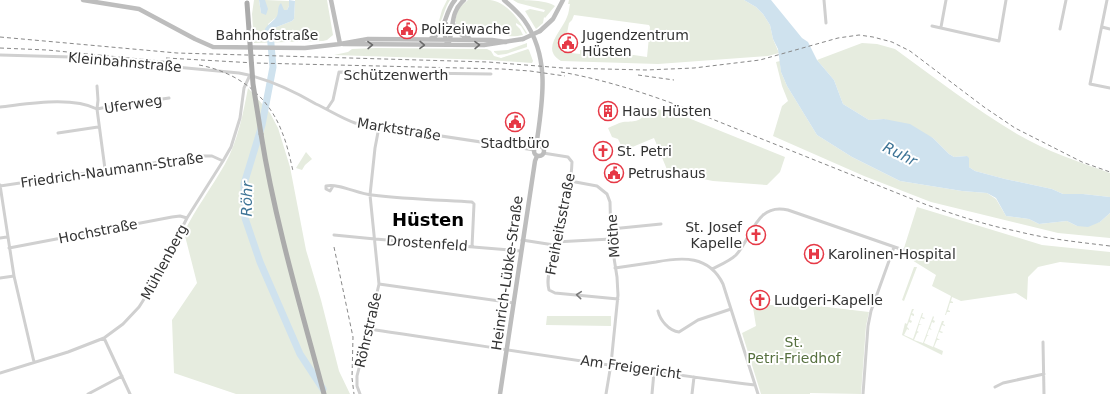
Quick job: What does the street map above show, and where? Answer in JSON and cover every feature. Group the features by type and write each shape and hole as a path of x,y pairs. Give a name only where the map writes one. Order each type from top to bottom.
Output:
{"main road":[{"path":"247,0 253,84 270,184 296,291 324,394"}],"street":[{"name":"Bahnhofstraße","path":"83,0 139,9 208,45 255,48 305,48 368,39 497,40 506,42"},
{"path":"331,0 340,44"},
{"path":"429,40 441,32 450,8 455,0"},
{"path":"448,40 456,9 464,0"},
{"path":"504,0 517,11 525,22 535,41 542,62 543,90 536,148 534,153 537,156 541,156 543,153 542,148 536,148"},
{"path":"506,42 523,39 540,31 553,19 563,0"},
{"path":"824,0 826,23"},
{"path":"941,27 946,0"},
{"path":"932,26 999,41 1006,0"},
{"path":"1060,29 1066,0"},
{"path":"1108,0 1090,84 1110,88"},
{"path":"446,19 448,46"},
{"path":"452,22 460,34 474,40"},
{"path":"1102,27 1110,29"},
{"name":"Bahnhofstraße","path":"340,44 448,46 492,45 506,42"},
{"name":"Kleinbahnstraße","path":"0,55 71,57 227,71 250,75"},
{"name":"Schützenwerth","path":"327,109 333,100 339,72 491,74"},
{"name":"Marktstraße","path":"250,75 279,85 355,123 536,148"},
{"name":"Mühlenberg","path":"0,373 68,352 104,338 139,308 153,286 186,218 231,147 237,129 244,88 250,75"},
{"name":"Uferweg","path":"97,86 98,127 105,169"},
{"name":"Uferweg","path":"97,110 169,98"},
{"path":"0,107 51,102 90,106 97,110"},
{"path":"58,132 98,127"},
{"name":"Röhrstraße","path":"360,393 357,386 357,376 379,284 370,195 374,148 379,127"},
{"name":"Freiheitsstraße","path":"543,153 568,157 572,164 570,181 554,243 550,267 549,290 552,292 618,299"},
{"name":"Friedrich-Naumann-Straße","path":"0,186 205,155 212,156 223,161"},
{"name":"Heinrich-Lübke-Straße","path":"500,394 514,304 520,251 535,160 537,156"},
{"name":"Möthe","path":"570,181 595,185 607,194 611,205 610,230 615,268 670,259 686,258 700,262 712,269"},
{"path":"0,186 14,276 34,362"},
{"path":"333,186 370,195 472,202 474,204 472,246"},
{"path":"758,394 722,281 712,269 735,256 761,216 769,211 778,209 786,210 837,226 912,253"},
{"name":"Hochstraße","path":"9,248 172,216 186,218"},
{"path":"610,230 661,224"},
{"name":"Drostenfeld","path":"334,235 375,240 472,246 520,251"},
{"path":"0,238 7,237"},
{"path":"522,240 554,243 611,239"},
{"path":"863,394 871,311 894,247"},
{"path":"606,394 611,364 618,299 618,282 615,268"},
{"path":"0,278 14,276"},
{"path":"379,284 514,304"},
{"path":"658,311 661,320 675,331 679,332 698,320 731,309"},
{"name":"Am Freigericht","path":"369,329 611,364 654,372 755,385"},
{"path":"104,338 130,394"},
{"path":"1043,342 1044,394"},
{"path":"652,394 654,372"},
{"path":"995,387 1003,383 1044,374"},
{"path":"88,394 122,376"},
{"path":"692,394 694,376"}],"green space":[{"path":"254,0 259,0 261,13 265,0 289,1 287,10 268,24 274,42 274,28 294,19 295,0 327,0 333,35 327,40 323,41 254,43 252,14"},
{"path":"447,0 450,0 437,28 442,10"},
{"path":"468,0 490,0 502,4 512,12 527,33 526,34 521,26 516,23 523,35 511,36 492,33 475,33 458,29 455,21 458,9"},
{"path":"513,0 541,1 555,6 545,18 544,17 543,23 536,29 525,11 530,9 544,12 545,10 518,3"},
{"path":"569,0 744,0 756,7 763,14 770,25 773,39 779,53 768,56 658,64 561,61 552,51 552,45 568,15 570,4 568,4","holes":["574,15 649,25 647,57 593,49 580,50 580,54 562,52 563,46 574,47 575,36 567,33 569,23"]},
{"path":"527,43 527,47 506,54 498,55 494,52 508,50"},
{"path":"862,43 877,44 895,49 970,104 1017,134 1051,151 1110,173 1110,197 1083,194 1063,194 1052,189 975,171 969,167 967,156 954,157 933,138 884,119 869,120 843,104 834,80 817,60"},
{"path":"352,49 487,49 491,51 494,56 501,58 528,49 533,61 532,63 488,60 334,55 348,52"},
{"path":"780,61 781,72 787,86 817,135 852,157 900,181 962,191 987,193 996,199 1006,216 1029,219 1039,224 1067,221 1077,226 1100,222 1110,213 1110,238 1058,233 931,202 864,176 773,136 782,106 788,101 782,86 776,62"},
{"path":"248,88 270,113 278,128 290,167 306,250 321,300 339,371 350,394 236,394 174,373 172,320 197,283 184,232 230,155 240,127"},
{"path":"651,108 681,115 785,157 780,172 767,185 713,181 668,172 654,138 630,148 625,153 618,139 612,137 608,128 621,122 639,120 645,112"},
{"path":"306,152 312,159 302,170 296,168"},
{"path":"917,207 1042,245 1110,252 1110,266 1060,262 1038,267 1028,277 1027,300 1016,293 961,301 952,297 951,301 953,303 950,303 948,310 950,312 947,312 945,315 951,296 932,286 936,275 907,257 904,248"},
{"path":"914,267 917,267 904,301 902,300"},
{"name":"St. Petri-Friedhof","path":"766,294 767,305 819,306 869,312 866,326 861,394 761,394 742,333 756,326 751,295"},
{"path":"912,309 914,309 912,313 914,316 911,315 910,320 912,321 911,323 909,322 907,327 909,330 907,329 904,335 913,339 922,313 923,313 922,317 925,318 921,318 919,324 922,325 919,325 917,331 919,332 914,340 923,343 933,316 933,320 935,321 934,323 932,322 930,328 932,330 929,329 927,335 929,336 927,336 924,343 933,347 942,321 944,321 943,324 945,326 942,325 940,331 943,332 939,332 937,338 940,340 937,340 934,347 943,351 942,355 902,335 905,323 907,324"},
{"path":"547,316 611,316 611,326 546,325"}],"water":[{"path":"259,0 265,0 268,9 266,15 261,13"},
{"path":"289,0 295,1 294,19 274,28 274,42 268,42 265,29 277,16 281,3 284,10 287,10"},
{"name":"Ruhr","path":"744,0 771,0 802,38 808,42 817,60 834,80 843,104 869,120 884,119 910,124 933,138 954,157 967,156 969,158 969,167 975,171 1052,189 1063,194 1083,194 1110,197 1110,213 1100,222 1088,227 1077,226 1067,221 1039,224 1029,219 1006,216 996,198 987,193 962,191 900,181 852,157 817,135 787,86 781,72 778,49 773,39 770,25 763,14 756,7"}],"waterway":[{"name":"Röhr","path":"270,33 273,67 262,125 244,184 245,218 260,262 300,354 323,389"}],"railway":[{"path":"0,37 177,53 488,62 563,68 646,70 694,68 760,60 838,38 859,35 892,42 910,51 984,107 1015,128 1082,162 1110,172"},
{"path":"0,48 47,50 171,62"},
{"path":"166,58 255,63 502,69 565,76"},
{"path":"199,65 226,73 250,87 260,96 276,119 282,132 293,171"},
{"path":"561,72 634,90 677,105 927,205 960,216 993,226 1039,236 1110,246"},
{"path":"638,75 674,80"},
{"path":"334,247 353,337 352,378 354,394"}],"place":[{"name":"Polizeiwache","path":"407,29"},
{"name":"Jugendzentrum Hüsten","path":"568,43"},
{"name":"Haus Hüsten","path":"608,111"},
{"name":"Stadtbüro","path":"515,122"},
{"name":"St. Petri","path":"603,151"},
{"name":"Petrushaus","path":"614,173"},
{"name":"St. Josef Kapelle","path":"756,235"},
{"name":"Karolinen-Hospital","path":"814,254"},
{"name":"Ludgeri-Kapelle","path":"760,300"}],"district":[{"name":"Hüsten","path":"428,219"}]}
